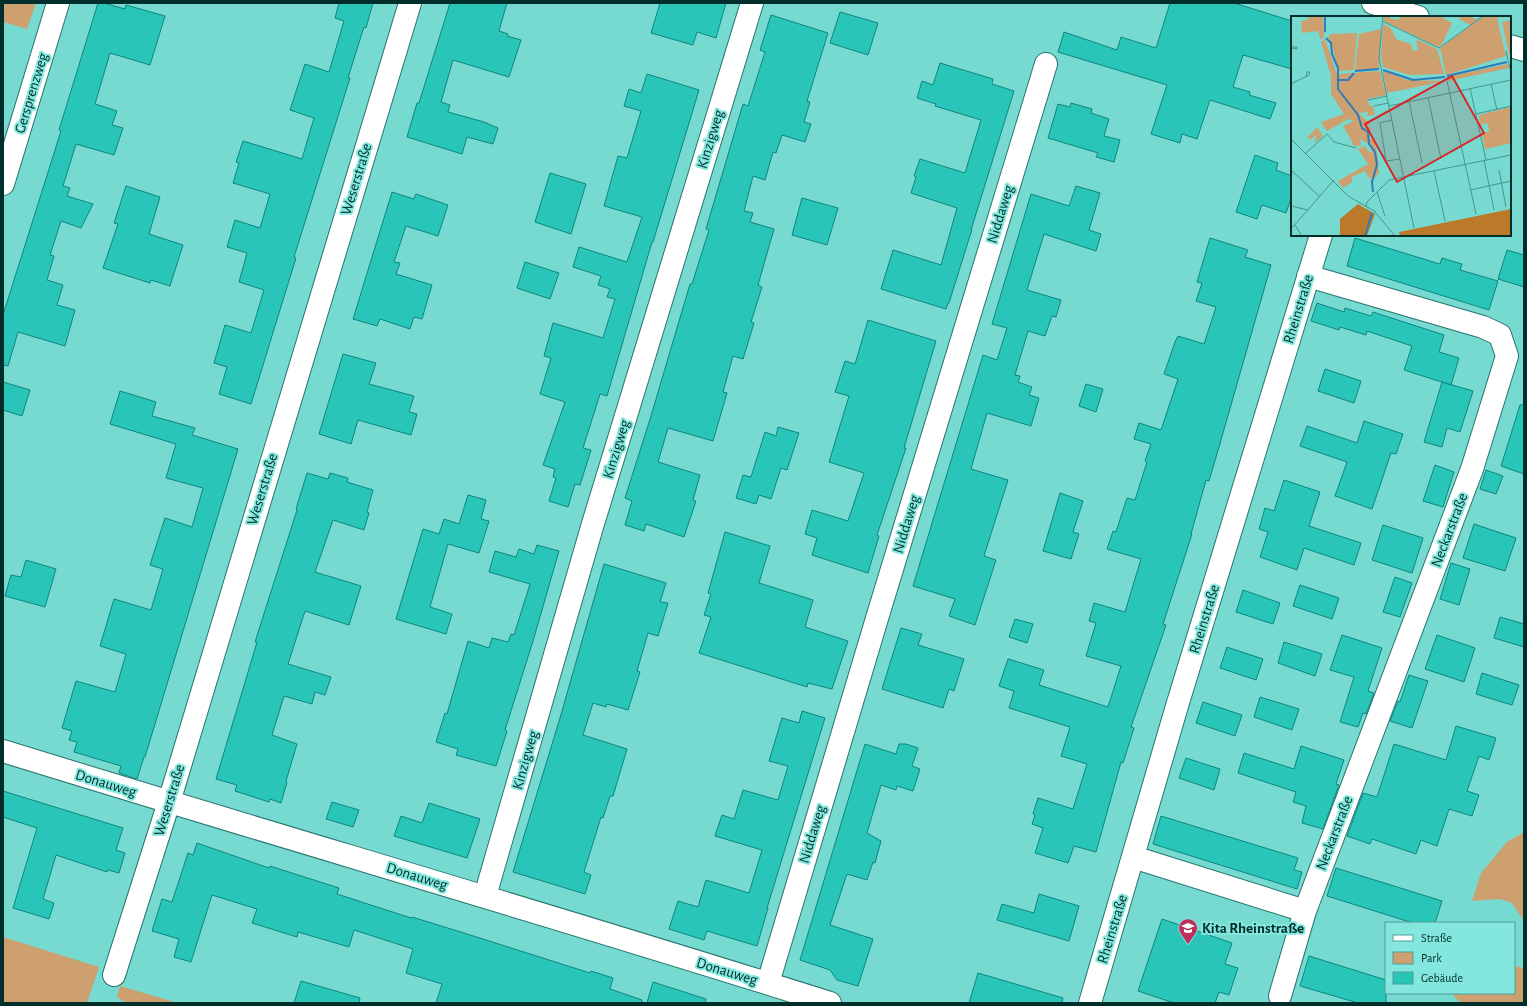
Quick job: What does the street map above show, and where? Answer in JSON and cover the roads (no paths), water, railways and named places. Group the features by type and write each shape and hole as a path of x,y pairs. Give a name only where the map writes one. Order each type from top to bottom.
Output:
{"street":[{"name":"Gersprenzweg","path":"3,184 58,3"},
{"name":"Weserstraße","path":"114,975 169,802 410,3"},
{"name":"Kinzigweg","path":"485,896 592,527 752,3"},
{"path":"1373,3 1404,12"},
{"path":"1511,46 1524,50"},
{"name":"Niddaweg","path":"768,983 878,615 1046,64"},
{"name":"Rheinstraße","path":"1090,1003 1177,706 1321,236"},
{"name":"Neckarstraße","path":"1280,996 1305,911 1472,469 1507,356 1500,335 1483,327 1308,276"},
{"name":"Donauweg","path":"3,751 485,896 830,1003"},
{"path":"1133,857 1305,911"}],"place":[{"name":"Kita Rheinstraße","path":"1188,945"}]}
